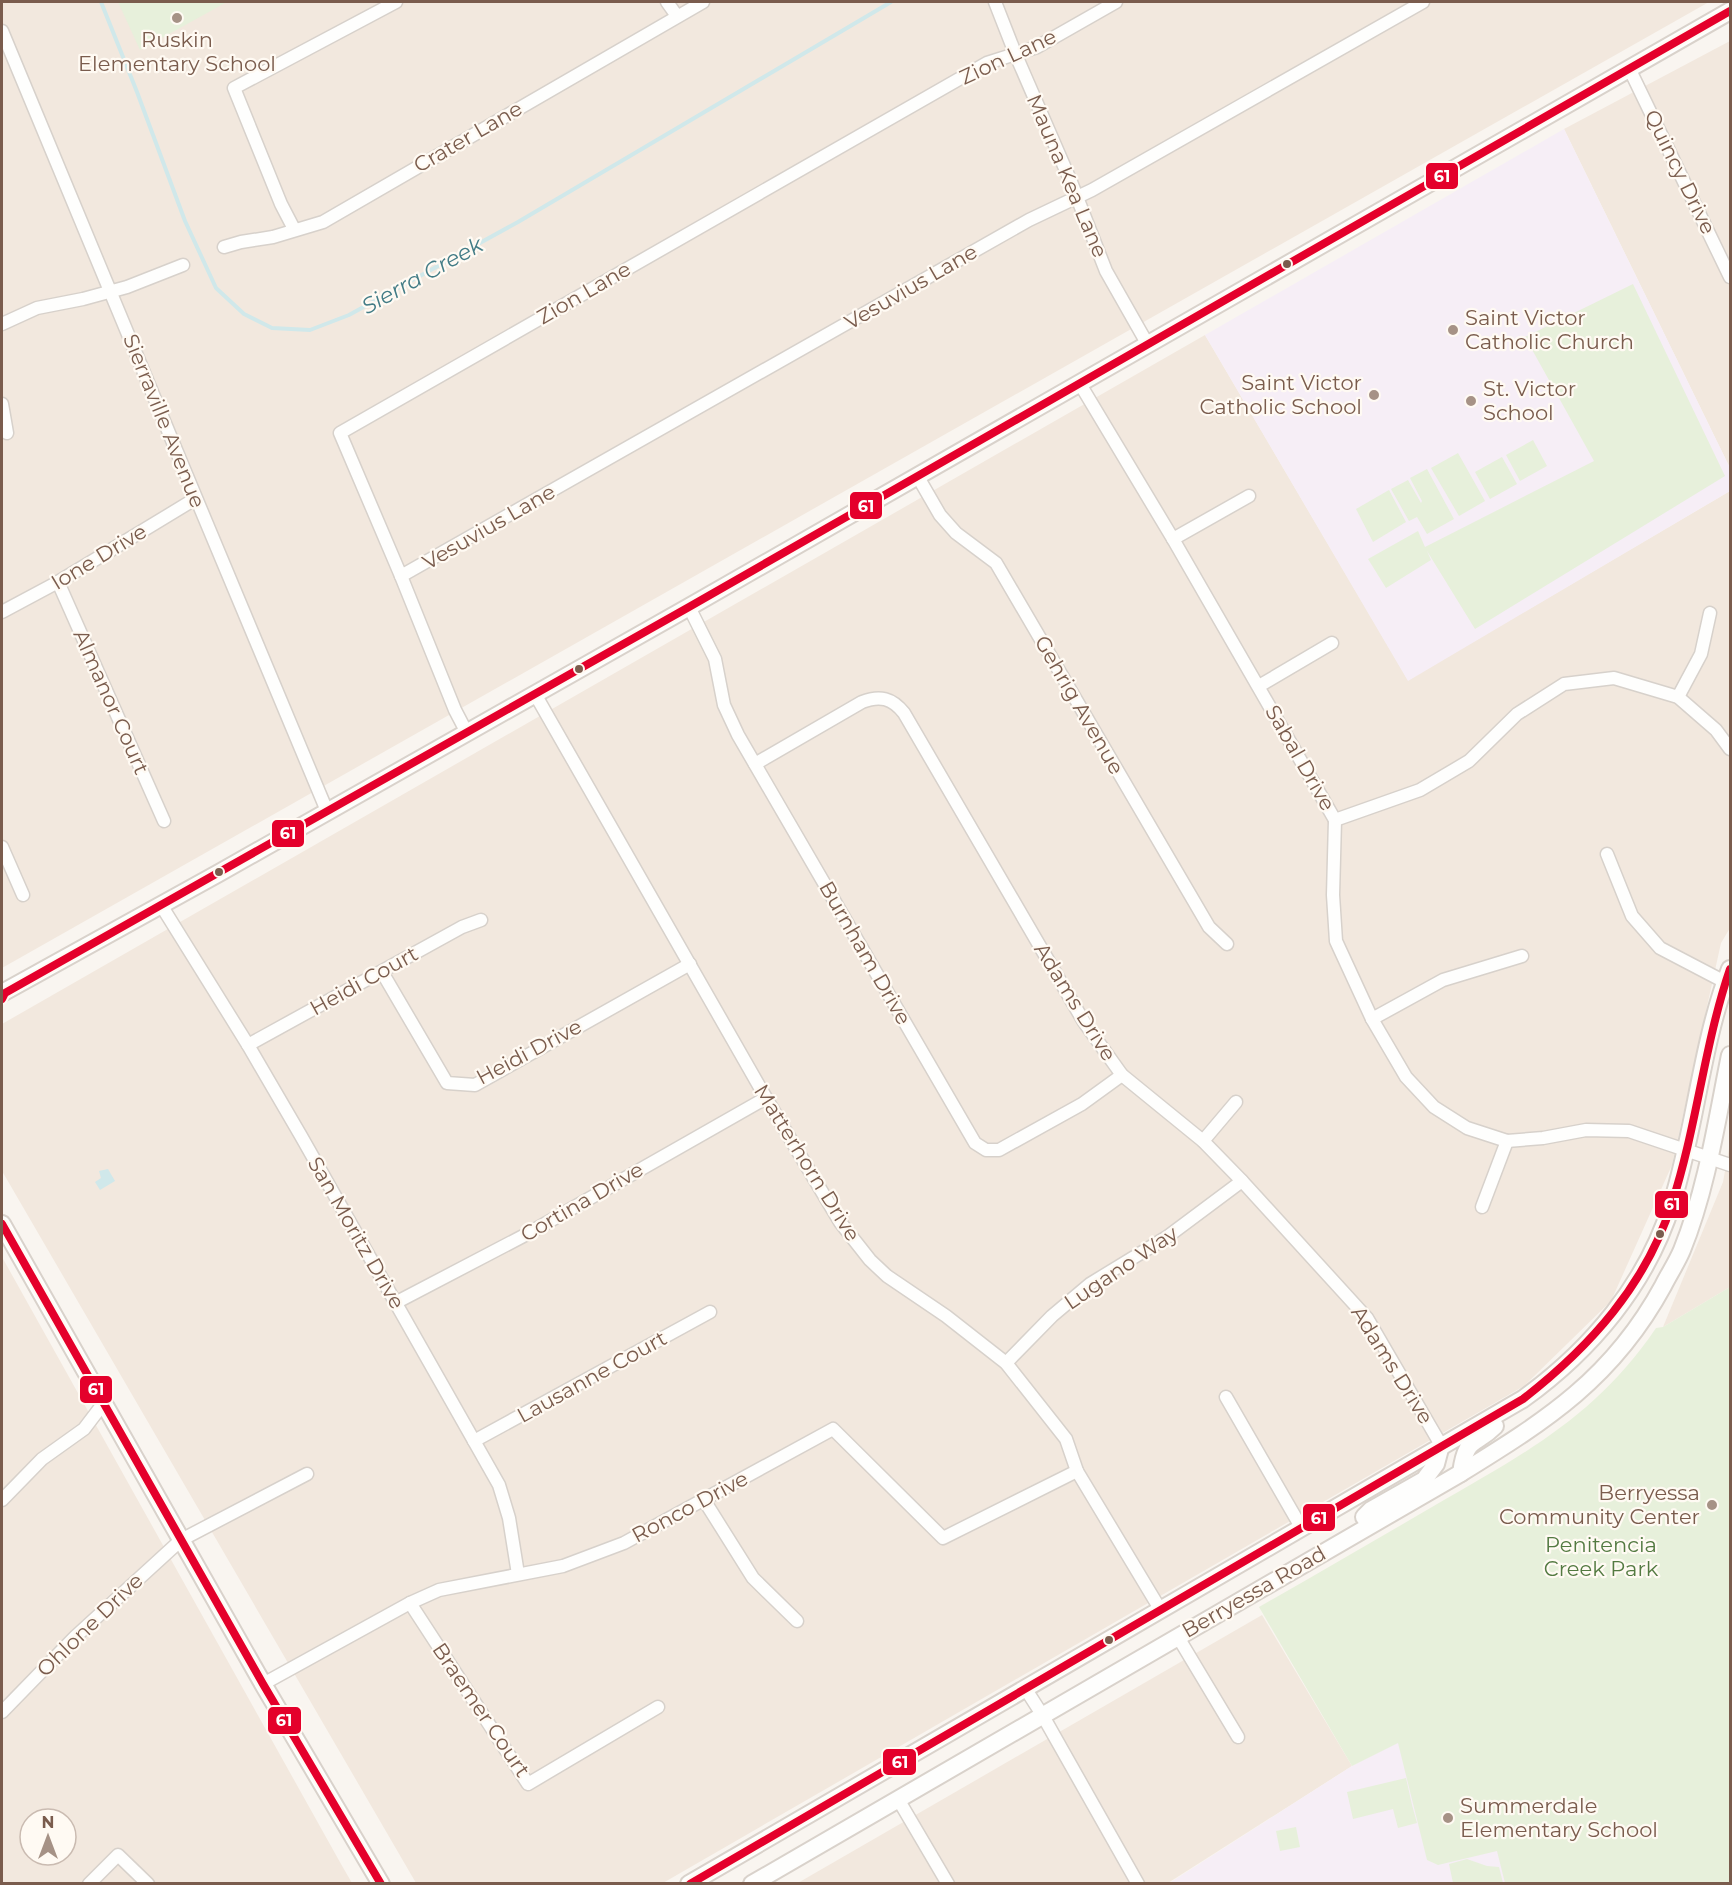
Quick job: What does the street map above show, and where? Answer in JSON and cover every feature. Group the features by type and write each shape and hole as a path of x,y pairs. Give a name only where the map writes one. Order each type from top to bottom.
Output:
{"main road":[{"path":"3,995 689,608 1731,11"},
{"name":"Berryessa Road","path":"688,1884 1523,1399 1558,1372 1598,1334 1626,1297 1660,1238 1686,1150 1707,1051 1728,975"},
{"name":"Berryessa Road","path":"757,1882 1461,1473 1554,1413 1588,1384 1621,1349 1648,1314 1682,1251 1708,1158 1731,1054"},
{"path":"2,1224 263,1684 381,1884"},
{"path":"1461,1473 1465,1450 1476,1439 1494,1428 1504,1410"},
{"path":"1338,1543 1371,1510 1424,1480 1436,1464 1442,1445"}],"street":[{"path":"294,230 281,204 234,88 396,2"},
{"path":"668,2 677,16"},
{"name":"Crater Lane","path":"224,248 240,242 273,237 323,222 703,2"},
{"name":"Mauna Kea Lane","path":"995,2 1107,271 1148,345"},
{"name":"Zion Lane","path":"466,733 340,433 987,63 1037,47 1116,2"},
{"name":"Vesuvius Lane","path":"401,576 1029,220 1077,197 1423,2"},
{"name":"Sierraville Avenue","path":"2,31 112,291 195,499 327,811"},
{"name":"Quincy Drive","path":"1629,68 1731,276"},
{"path":"2,324 37,308 127,287 183,265"},
{"name":"Sabal Drive","path":"1080,384 1259,686 1335,820 1333,895 1336,941 1372,1019 1406,1077 1434,1107 1467,1128 1507,1141 1586,1130 1629,1131 1731,1165"},
{"path":"2,404 7,433"},
{"name":"Gehrig Avenue","path":"918,477 940,515 956,533 996,563 1209,927 1227,944"},
{"path":"1173,539 1249,496"},
{"name":"Ione Drive","path":"2,612 58,582 195,499"},
{"name":"Almanor Court","path":"58,582 164,821"},
{"name":"Burnham Drive","path":"689,608 715,659 724,705 754,764 975,1143 986,1150 999,1150 1082,1104 1122,1075"},
{"path":"1678,697 1701,654 1710,613"},
{"path":"1259,686 1332,643"},
{"path":"1335,820 1420,790 1468,761 1517,714 1564,684 1614,678 1678,697 1716,730 1731,749"},
{"name":"Matterhorn Drive","path":"535,694 766,1098 840,1222 870,1260 887,1276 946,1316 1006,1363 1066,1439 1077,1471 1160,1610"},
{"name":"Adams Drive","path":"754,764 862,702 874,698 886,698 896,704 904,712 1084,1022 1122,1075 1203,1141 1367,1318 1442,1445"},
{"path":"2,847 23,895"},
{"path":"1607,854 1632,916 1660,948 1728,975"},
{"name":"San Moritz Drive","path":"161,905 248,1045 499,1485 509,1518 518,1574"},
{"name":"Heidi Court","path":"248,1045 462,927 481,921"},
{"path":"1372,1019 1443,980 1522,956"},
{"name":"Heidi Drive","path":"382,972 447,1083 475,1085 690,964"},
{"name":"Cortina Drive","path":"396,1302 527,1234 766,1098"},
{"path":"1203,1141 1236,1102"},
{"path":"1482,1207 1507,1141"},
{"name":"Lugano Way","path":"1006,1363 1052,1316 1090,1284 1167,1237 1242,1181"},
{"name":"Lausanne Court","path":"474,1441 710,1312"},
{"path":"1226,1397 1301,1527"},
{"path":"2,1500 42,1459 84,1429 103,1404"},
{"name":"Ronco Drive","path":"263,1684 439,1590 563,1566 624,1543 833,1429 943,1538 1077,1471"},
{"name":"Ohlone Drive","path":"2,1712 75,1637 181,1540 307,1474"},
{"path":"704,1500 753,1578 797,1622"},
{"name":"Braemer Court","path":"411,1603 528,1784 658,1707"},
{"path":"1178,1637 1238,1737"},
{"path":"1025,1688 1138,1884"},
{"path":"898,1799 948,1884"},
{"path":"89,1884 118,1855 148,1884"}],"shaded area":[{"path":"2,2 1709,2 2,968"},
{"path":"1730,41 1730,468 1564,129"},
{"name":"St. Victor School","path":"1564,129 1730,468 1730,491 1408,681 1205,335"},
{"path":"1205,335 1408,680 1730,491 1730,928 1721,943 1672,1165 1611,1301 1524,1386 663,1883 416,1883 2,1171 2,1024"},
{"path":"1730,1143 1730,1287 1663,1327 1723,1182"},
{"path":"2,1257 352,1883 2,1883"},
{"path":"1262,1615 1352,1766 1168,1883 796,1884"},
{"name":"Summerdale Elementary School","path":"1398,1742 1657,1884 1168,1884 1352,1766"}],"green space":[{"path":"118,2 227,2 140,50"},
{"path":"1633,284 1725,476 1475,629 1427,551 1431,560 1386,588 1368,559 1418,531 1425,547 1594,461 1525,337"},
{"path":"1533,440 1547,466 1520,481 1506,455"},
{"path":"1458,453 1485,501 1459,516 1431,468"},
{"path":"1502,457 1517,484 1490,499 1475,472"},
{"path":"1427,469 1454,519 1427,534 1417,517 1409,521 1391,489 1408,480 1421,503 1410,478"},
{"path":"1389,490 1406,522 1373,542 1356,509"},
{"name":"Penitencia Creek Park","path":"1730,1287 1730,1883 1505,1883 1497,1851 1438,1865 1427,1860 1398,1743 1352,1766 1259,1607 1527,1451 1582,1410 1608,1386 1633,1359 1656,1328 1663,1327"},
{"path":"1406,1778 1417,1823 1398,1828 1393,1809 1353,1819 1347,1792"},
{"path":"1296,1827 1300,1847 1280,1851 1276,1831"},
{"path":"1467,1859 1487,1866 1499,1867 1503,1883 1453,1883 1449,1864"}],"water":[{"path":"108,1169 115,1181 100,1190 95,1182 101,1178 99,1171"}],"waterway":[{"name":"Sierra Creek","path":"101,2 185,221 216,288 244,314 272,328 310,330 349,315 518,222 891,2"}],"transit line":[{"name":"61","path":"2,999 5,993 689,607 1730,11"},
{"name":"61","path":"690,1884 1523,1399 1548,1379 1593,1336 1613,1312 1647,1261 1661,1233 1681,1174 1713,1027 1730,969"},
{"name":"61","path":"2,1224 263,1684 381,1884"}],"place":[{"name":"Ruskin Elementary School","path":"177,18"},
{"name":"Saint Victor Catholic Church","path":"1453,330"},
{"name":"Saint Victor Catholic School","path":"1374,395"},
{"name":"St. Victor School","path":"1471,401"},
{"name":"Berryessa Community Center","path":"1712,1505"},
{"name":"Summerdale Elementary School","path":"1448,1818"}]}
